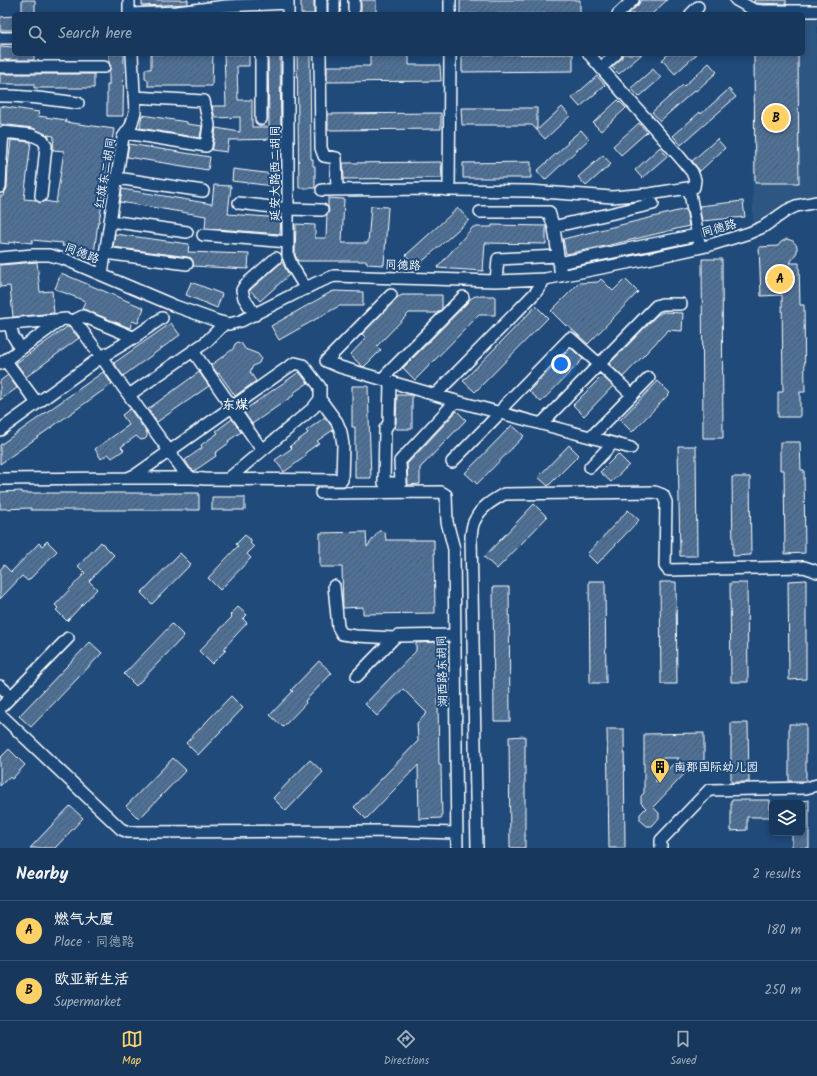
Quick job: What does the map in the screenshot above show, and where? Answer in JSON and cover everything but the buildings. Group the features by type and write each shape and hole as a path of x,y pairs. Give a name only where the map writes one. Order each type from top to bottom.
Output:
{"street":[{"path":"129,0 130,12"},
{"path":"321,0 321,12"},
{"path":"334,0 334,12"},
{"path":"450,0 450,12"},
{"path":"620,12 633,0"},
{"path":"736,0 754,10 764,12 817,12"},
{"path":"176,12 226,6 288,6"},
{"path":"0,38 12,38"},
{"name":"红旗东二胡同","path":"102,274 123,137 131,126 134,112 132,56"},
{"path":"261,56 261,119"},
{"name":"延安大路西二胡同","path":"288,56 288,256 306,288"},
{"path":"320,56 321,148 324,156 336,158 337,190"},
{"path":"449,190 450,56"},
{"path":"322,190 439,188 449,190 529,191 612,197 649,194 694,187 695,180 692,172 591,56"},
{"path":"601,68 614,56"},
{"path":"0,67 104,67"},
{"path":"0,96 36,98 78,103"},
{"path":"126,133 206,146 209,125 204,101 134,97"},
{"path":"0,187 3,132 32,135 43,140 46,146 41,196"},
{"path":"117,178 203,191"},
{"path":"689,188 700,247"},
{"name":"同德路","path":"0,258 49,255 64,259 175,306 229,324 242,321 316,283 334,276 496,281 545,279 700,247 749,233 763,227 796,206 817,202"},
{"path":"239,203 288,209 322,210"},
{"path":"554,228 561,225 653,204"},
{"path":"480,212 549,212 554,228 561,276"},
{"path":"110,221 187,232"},
{"path":"203,235 288,242"},
{"path":"496,281 498,259 559,260 697,235"},
{"path":"105,253 186,264"},
{"path":"255,315 244,298 242,290 276,258"},
{"path":"435,395 536,292 545,279"},
{"path":"391,295 326,361 340,367 456,401 632,448"},
{"path":"456,401 400,461 401,483 384,483 385,429 389,422 386,380 463,297"},
{"path":"541,424 656,306 662,304 681,304"},
{"path":"74,321 83,316 135,338"},
{"path":"0,430 101,357 116,350 135,338 162,318"},
{"path":"5,325 66,319 74,321 185,473 192,478"},
{"path":"37,403 3,362 61,320"},
{"path":"129,395 206,342 225,323"},
{"path":"5,325 21,349"},
{"path":"452,462 570,338 632,395"},
{"path":"193,351 262,450"},
{"path":"1,478 342,480 341,432 337,422 320,399 320,387 303,365 295,363 169,450 137,474 128,478"},
{"path":"591,437 649,378"},
{"path":"228,479 313,408 320,399"},
{"path":"590,467 613,443"},
{"name":"湖西路东胡同","path":"321,493 441,492 446,495 447,522 454,549 457,848"},
{"path":"477,848 471,536 474,521 480,510 504,494 655,492 663,495 666,502 665,566 668,570 804,567 817,572"},
{"path":"334,586 338,627 342,634 394,638 398,636 454,635"},
{"path":"68,638 11,696 1,715 121,829 128,832 383,831 457,833"},
{"path":"357,676 394,638"},
{"path":"0,686 11,696"},
{"path":"661,848 661,840 709,790 806,788 817,785"}],"shaded area":[{"path":"749,0 817,0 817,196 803,197 793,201 782,206 763,220 753,222 753,56 805,56 805,12 752,12 752,2"}],"place":[{"name":"欧亚新生活","path":"776,118"},
{"name":"燃气大厦","path":"780,279"},
{"name":"南郡国际幼儿园","path":"660,784"}],"district":[{"name":"东煤","path":"235,404"}]}
